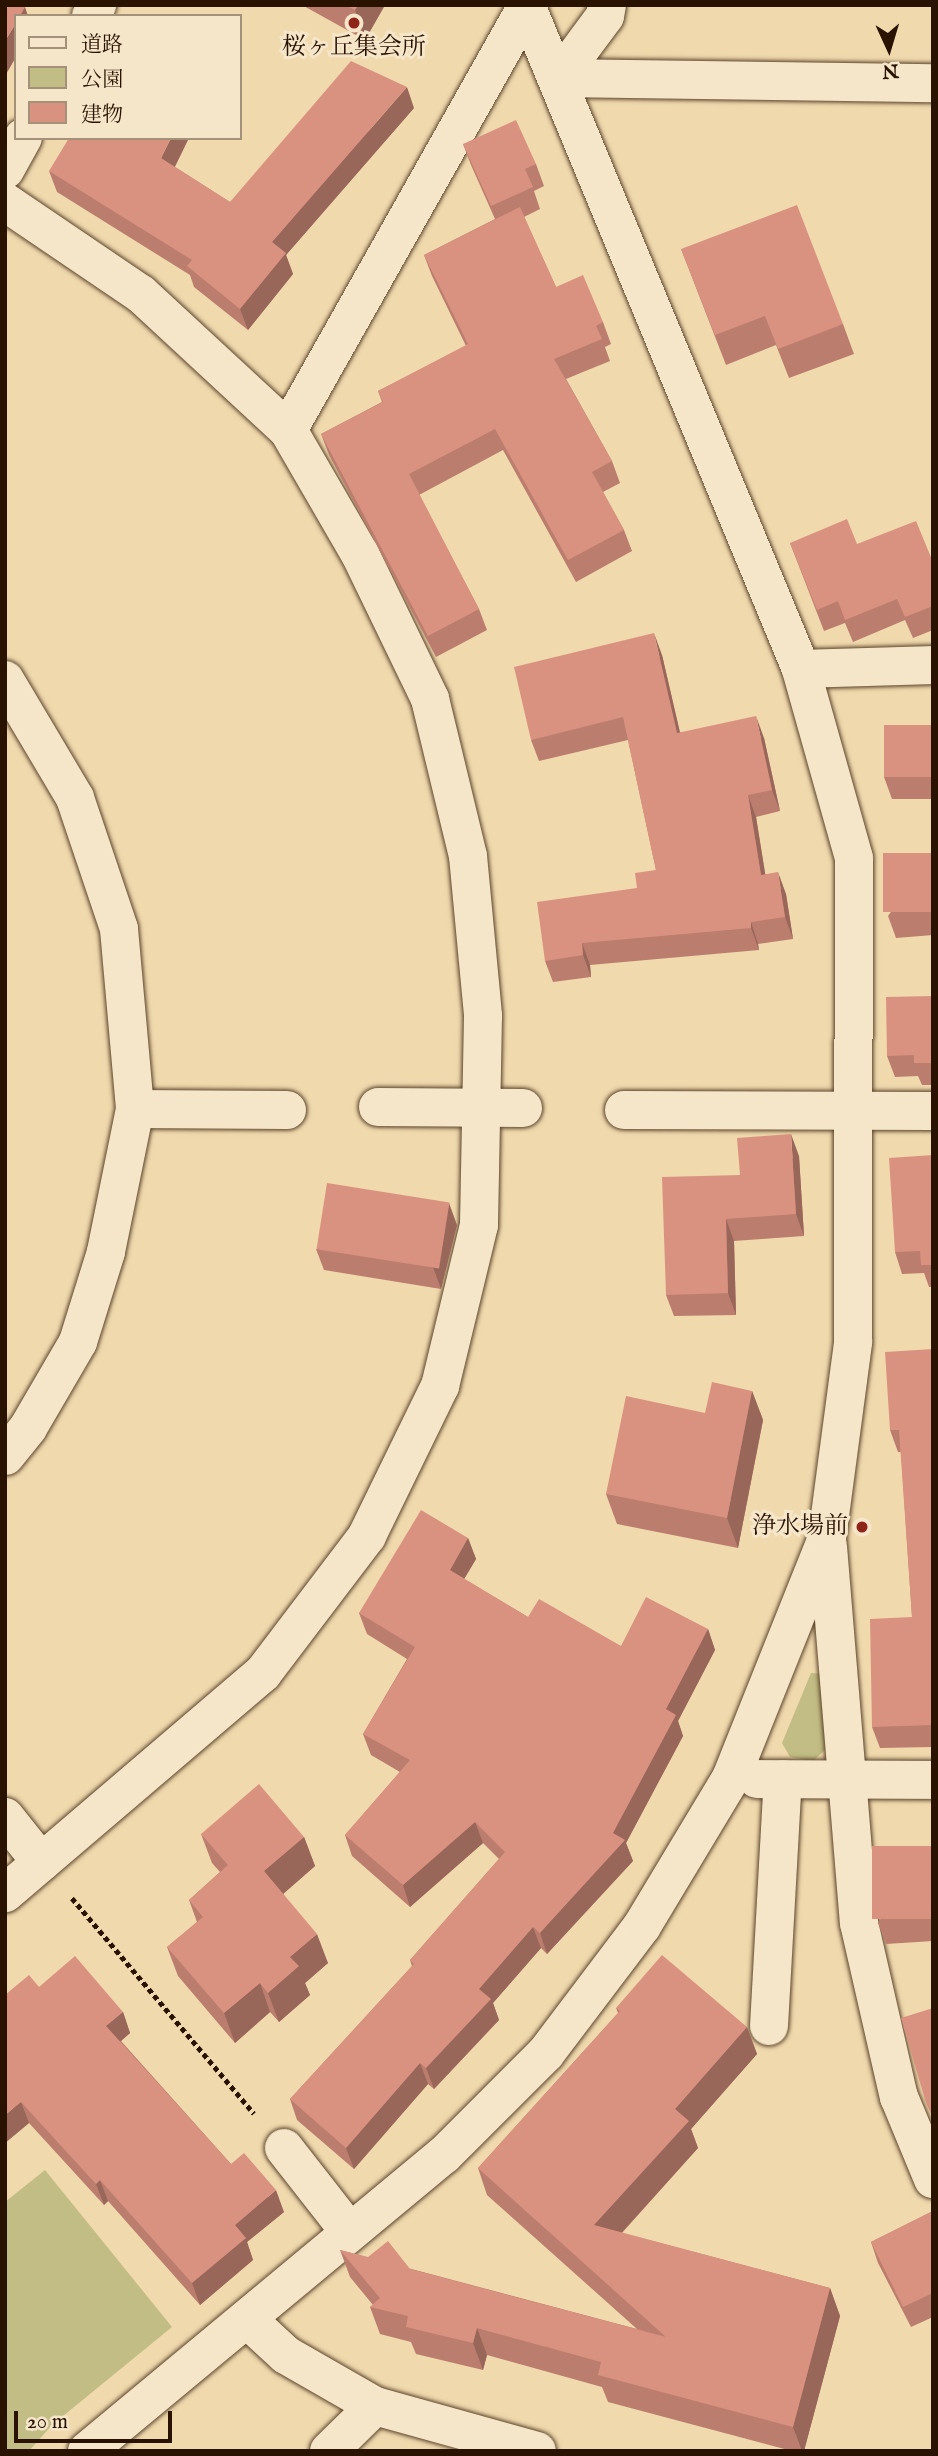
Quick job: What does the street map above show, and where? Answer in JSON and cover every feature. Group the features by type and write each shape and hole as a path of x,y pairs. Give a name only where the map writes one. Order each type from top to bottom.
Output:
{"street":[{"path":"559,78 605,16 607,5"},
{"path":"526,6 559,78 801,669 854,858 856,1112 853,1342 827,1538 859,1923 899,2097 933,2179"},
{"path":"288,430 526,6"},
{"path":"559,78 933,83"},
{"path":"5,170 22,140"},
{"path":"5,202 141,294 288,430 360,554 430,699 468,856 483,1016 479,1225 440,1386 367,1536 262,1673 5,1893"},
{"path":"801,669 933,665"},
{"path":"5,680 75,798 118,929 135,1109 106,1252 78,1342 28,1428 5,1456"},
{"path":"378,1107 523,1108"},
{"path":"135,1109 287,1110"},
{"path":"624,1110 933,1111"},
{"path":"88,2451 317,2262 348,2230 444,2155 546,2053 642,1926 731,1778 827,1538"},
{"path":"731,1778 933,1780"},
{"path":"769,2026 783,1779"},
{"path":"5,1817 41,1861"},
{"path":"284,2148 348,2230"},
{"path":"247,2319 286,2355 375,2406 537,2451"},
{"path":"329,2451 375,2406"}],"path":[{"path":"41,1861 284,2148"}],"green space":[{"path":"811,1673 827,1674 826,1749 813,1761 790,1757 782,1743"},
{"path":"45,2170 172,2327 52,2425 29,2451 5,2451 5,2202"}],"building":[{"path":"5,5 22,5 25,7 21,14 14,14 14,26 5,41"},
{"path":"345,5 358,5 355,10"},
{"path":"351,61 407,87 272,242 286,253 240,309 187,266 192,260 49,171 68,140 170,140 161,158 230,202"},
{"path":"516,120 536,164 525,169 533,187 491,206 463,144"},
{"path":"797,205 843,324 778,349 765,316 715,335 681,249"},
{"path":"520,207 556,287 583,275 603,322 596,326 602,339 554,359 612,461 592,472 624,530 568,560 495,429 409,474 479,609 428,636 321,434 383,402 378,391 468,344 424,255"},
{"path":"847,519 857,544 916,521 933,562 933,606 905,617 897,599 845,620 838,601 817,610 790,543"},
{"path":"654,633 677,733 756,716 772,790 748,795 761,875 778,872 785,917 751,922 751,928 582,943 583,955 545,961 537,902 637,888 635,873 656,870 623,717 531,740 514,667"},
{"path":"884,725 933,725 933,777 884,777"},
{"path":"883,853 933,853 933,912 883,912"},
{"path":"933,996 933,1063 914,1063 914,1055 887,1056 886,997"},
{"path":"791,1134 796,1214 726,1219 728,1293 666,1295 662,1177 740,1175 737,1138"},
{"path":"933,1155 933,1265 921,1265 920,1251 895,1252 889,1158"},
{"path":"327,1183 449,1202 439,1269 317,1249"},
{"path":"933,1349 933,1725 872,1727 870,1619 912,1617 899,1430 890,1430 885,1352"},
{"path":"712,1382 752,1391 727,1518 606,1494 626,1396 705,1413"},
{"path":"421,1510 468,1538 450,1570 528,1617 539,1599 621,1646 646,1597 708,1629 666,1709 676,1715 613,1833 625,1840 540,1933 533,1927 479,1989 491,1999 426,2068 420,2063 346,2148 290,2099 414,1964 410,1960 505,1852 475,1822 403,1885 345,1835 410,1760 363,1734 415,1647 359,1613"},
{"path":"259,1784 304,1837 264,1871 317,1934 290,1957 299,1966 268,1993 260,1983 224,2013 167,1947 203,1917 189,1900 228,1865 201,1834"},
{"path":"872,1846 933,1846 933,1919 872,1919"},
{"path":"662,1955 747,2027 675,2109 689,2121 594,2225 830,2288 793,2427 598,2375 601,2362 477,2328 473,2343 406,2327 408,2316 370,2307 380,2298 340,2250 368,2257 388,2241 410,2269 666,2337 478,2168 620,2011 616,2008"},
{"path":"75,1956 123,2012 106,2026 231,2164 244,2153 276,2190 235,2225 246,2238 192,2283 100,2180 96,2184 21,2102 5,2115 5,1995 29,1975 39,1987"},
{"path":"933,2008 933,2118 901,2018"},
{"path":"933,2211 933,2293 903,2307 871,2242"}],"place":[{"name":"桜ヶ丘集会所","path":"354,23"},
{"name":"浄水場前","path":"862,1527"}]}
